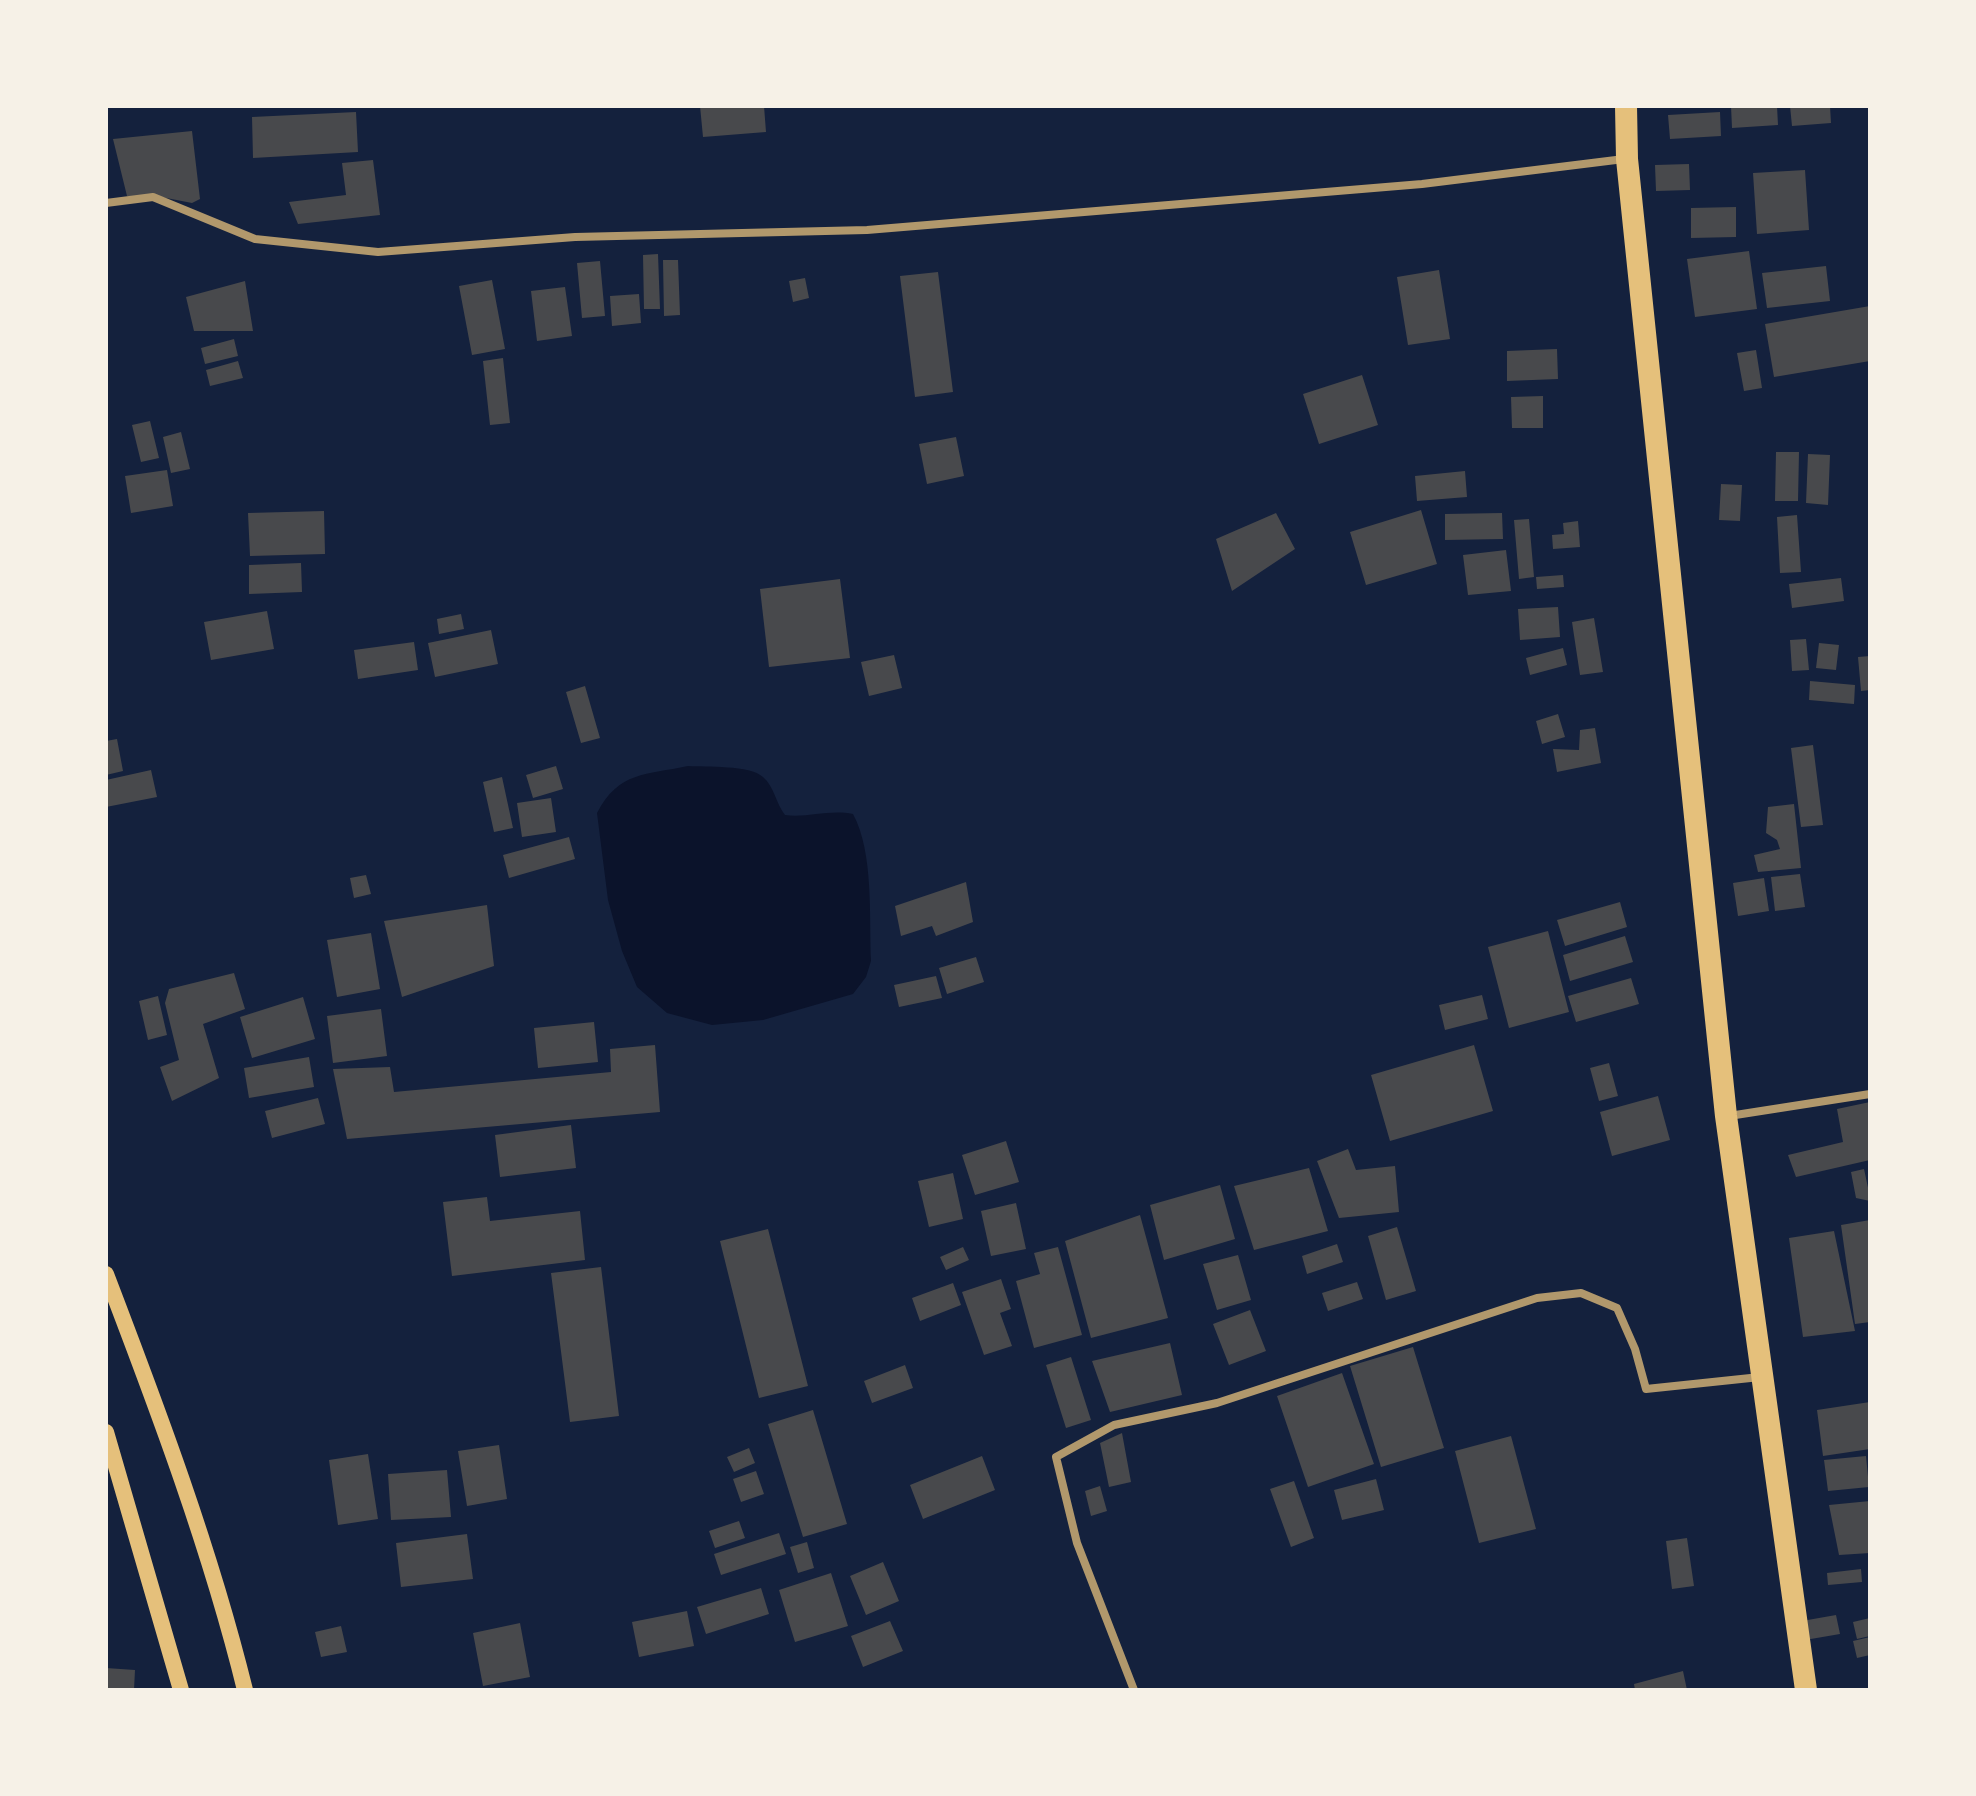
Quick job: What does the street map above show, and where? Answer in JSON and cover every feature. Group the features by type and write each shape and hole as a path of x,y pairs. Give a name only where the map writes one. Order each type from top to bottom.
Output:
{"highway":[{"path":"1626,106 1627,159 1726,1116 1806,1690"}],"main road":[{"path":"106,1274 168,1439 226,1615 245,1690"},
{"path":"106,1432 181,1690"}],"street":[{"path":"106,203 153,197 255,239 378,252 575,237 867,230 1422,184 1627,159"},
{"path":"1726,1116 1870,1094"},
{"path":"1134,1690 1077,1543 1056,1457 1114,1425 1217,1403 1537,1298 1581,1293 1617,1308 1635,1349 1646,1389 1763,1377"}],"water":[{"path":"688,766 727,767 757,773 770,785 785,815 853,814 860,830 867,866 871,961 866,977 853,994 763,1020 712,1025 667,1013 637,987 622,951 608,900 597,813 606,799 624,782"}],"building":[{"path":"700,106 764,106 766,132 703,137"},
{"path":"1731,106 1777,106 1778,125 1732,128"},
{"path":"1790,106 1830,106 1831,123 1792,126"},
{"path":"356,112 358,152 253,158 252,117"},
{"path":"1720,112 1721,136 1670,139 1668,115"},
{"path":"192,131 200,199 192,203 156,196 127,196 113,139"},
{"path":"373,160 380,215 298,224 289,202 346,195 342,163"},
{"path":"1689,164 1690,190 1656,191 1655,165"},
{"path":"1805,170 1809,230 1757,234 1753,173"},
{"path":"1736,207 1736,237 1691,238 1691,208"},
{"path":"1749,251 1757,309 1695,317 1687,259"},
{"path":"658,254 660,309 644,309 643,255"},
{"path":"663,260 678,260 680,315 664,316"},
{"path":"600,261 605,316 582,318 577,263"},
{"path":"1826,266 1830,301 1767,308 1762,273"},
{"path":"1439,270 1450,339 1408,345 1397,277"},
{"path":"938,272 953,392 915,397 900,276"},
{"path":"805,278 809,298 793,302 789,281"},
{"path":"492,280 505,349 472,355 459,286"},
{"path":"245,281 253,331 194,331 186,297"},
{"path":"565,287 572,336 537,341 531,291"},
{"path":"639,294 641,323 612,326 610,296"},
{"path":"1870,306 1870,361 1774,377 1765,324"},
{"path":"234,339 238,356 205,364 201,348"},
{"path":"1557,349 1558,379 1507,381 1507,351"},
{"path":"1756,350 1762,388 1744,391 1737,353"},
{"path":"503,358 510,423 490,425 483,361"},
{"path":"238,361 243,378 210,386 206,370"},
{"path":"1362,375 1378,425 1319,444 1303,394"},
{"path":"1543,396 1543,428 1512,428 1511,397"},
{"path":"150,421 159,458 141,462 132,425"},
{"path":"181,432 190,469 171,473 163,437"},
{"path":"956,437 964,476 927,484 919,444"},
{"path":"1776,452 1799,452 1798,501 1775,501"},
{"path":"1808,454 1830,455 1828,505 1806,503"},
{"path":"167,470 173,506 131,513 125,476"},
{"path":"1465,471 1467,497 1417,501 1415,476"},
{"path":"1721,484 1742,485 1740,521 1719,520"},
{"path":"1421,510 1437,564 1366,585 1350,532"},
{"path":"324,511 325,554 250,556 248,513"},
{"path":"1276,513 1295,549 1232,591 1216,539"},
{"path":"1502,513 1503,539 1445,540 1445,514"},
{"path":"1797,515 1801,572 1780,573 1777,517"},
{"path":"1529,519 1534,577 1519,579 1514,520"},
{"path":"1578,521 1580,547 1553,549 1552,535 1564,534 1563,523"},
{"path":"1506,550 1511,591 1468,595 1463,555"},
{"path":"301,563 302,592 249,594 249,565"},
{"path":"1563,575 1564,587 1537,589 1536,577"},
{"path":"1841,578 1844,601 1792,608 1789,584"},
{"path":"840,579 850,658 769,667 760,589"},
{"path":"1558,607 1560,637 1520,640 1518,609"},
{"path":"267,611 274,649 211,660 204,622"},
{"path":"461,614 464,629 439,634 437,619"},
{"path":"1594,618 1603,672 1580,675 1572,622"},
{"path":"491,630 498,664 435,677 428,643"},
{"path":"1806,639 1809,670 1792,671 1790,640"},
{"path":"414,642 418,670 358,679 354,650"},
{"path":"1819,643 1839,645 1836,670 1816,668"},
{"path":"1563,648 1567,665 1530,675 1526,658"},
{"path":"894,655 902,688 869,696 861,662"},
{"path":"1870,656 1870,690 1861,691 1858,657"},
{"path":"1810,681 1855,685 1854,704 1809,700"},
{"path":"585,686 600,738 581,743 566,692"},
{"path":"1558,714 1565,737 1542,744 1536,721"},
{"path":"1595,728 1601,763 1557,772 1553,749 1579,750 1580,730"},
{"path":"117,739 123,771 106,775 106,741"},
{"path":"1813,745 1823,825 1801,827 1791,748"},
{"path":"556,766 563,789 533,798 526,775"},
{"path":"151,770 157,797 106,807 106,780"},
{"path":"502,777 513,828 494,832 483,782"},
{"path":"551,798 556,832 522,837 517,803"},
{"path":"1794,804 1801,868 1758,872 1754,855 1780,849 1777,840 1766,833 1768,807"},
{"path":"569,837 575,859 509,878 503,855"},
{"path":"1800,874 1805,907 1775,911 1771,877"},
{"path":"366,875 371,894 354,898 350,878"},
{"path":"1764,878 1769,911 1738,916 1733,883"},
{"path":"966,882 973,922 936,936 932,926 901,936 895,906"},
{"path":"1620,902 1627,927 1565,946 1557,920"},
{"path":"487,905 494,966 402,997 384,921"},
{"path":"1548,931 1569,1012 1509,1028 1488,947"},
{"path":"371,933 380,989 337,997 327,940"},
{"path":"1625,936 1633,962 1570,981 1563,955"},
{"path":"976,957 984,982 947,994 939,968"},
{"path":"234,973 245,1009 203,1024 219,1078 172,1101 160,1067 179,1060 165,1003 169,989"},
{"path":"936,976 942,998 899,1007 894,985"},
{"path":"1631,978 1639,1004 1576,1022 1568,996"},
{"path":"1482,995 1488,1019 1445,1030 1439,1005"},
{"path":"158,996 167,1035 148,1040 139,1001"},
{"path":"303,997 315,1039 252,1058 240,1017"},
{"path":"381,1009 387,1056 333,1063 327,1016"},
{"path":"594,1022 598,1062 538,1068 534,1028"},
{"path":"655,1045 660,1112 347,1139 333,1069 390,1067 394,1092 611,1072 610,1049"},
{"path":"1474,1045 1493,1111 1390,1141 1371,1075"},
{"path":"309,1057 314,1087 249,1098 244,1068"},
{"path":"1609,1063 1618,1096 1599,1101 1590,1068"},
{"path":"1658,1096 1670,1140 1612,1156 1600,1112"},
{"path":"318,1098 325,1124 272,1138 265,1111"},
{"path":"1870,1102 1870,1160 1796,1177 1788,1155 1843,1142 1837,1109"},
{"path":"571,1125 576,1168 500,1177 495,1135"},
{"path":"1006,1141 1019,1182 975,1195 962,1155"},
{"path":"1348,1149 1356,1170 1395,1166 1399,1212 1339,1218 1317,1161"},
{"path":"1309,1168 1328,1231 1254,1250 1234,1186"},
{"path":"1864,1169 1870,1201 1856,1198 1851,1172"},
{"path":"953,1173 963,1219 929,1227 918,1181"},
{"path":"1220,1185 1235,1239 1164,1260 1150,1205"},
{"path":"487,1197 490,1221 580,1211 585,1260 452,1276 443,1202"},
{"path":"1016,1203 1026,1249 991,1256 981,1211"},
{"path":"1140,1215 1168,1318 1091,1338 1065,1241"},
{"path":"1870,1220 1870,1322 1855,1324 1841,1225"},
{"path":"1397,1227 1416,1291 1386,1300 1368,1236"},
{"path":"768,1229 808,1386 759,1398 720,1241"},
{"path":"1834,1231 1855,1331 1803,1337 1789,1238"},
{"path":"1337,1244 1343,1262 1307,1274 1302,1256"},
{"path":"963,1247 969,1260 946,1270 940,1257"},
{"path":"1058,1247 1082,1335 1034,1348 1016,1281 1040,1274 1034,1253"},
{"path":"1238,1255 1251,1300 1217,1310 1203,1264"},
{"path":"601,1267 619,1416 570,1422 551,1273"},
{"path":"1001,1279 1011,1309 1000,1313 1012,1346 984,1355 962,1292"},
{"path":"1357,1282 1363,1299 1328,1311 1322,1293"},
{"path":"953,1283 961,1305 920,1321 912,1298"},
{"path":"1250,1310 1266,1351 1229,1365 1213,1324"},
{"path":"1170,1343 1182,1395 1110,1412 1092,1361"},
{"path":"1413,1347 1444,1448 1381,1467 1350,1366"},
{"path":"1071,1357 1091,1420 1066,1428 1046,1365"},
{"path":"905,1365 913,1388 872,1403 864,1381"},
{"path":"1342,1373 1374,1464 1308,1487 1277,1396"},
{"path":"1870,1402 1870,1449 1823,1456 1817,1410"},
{"path":"813,1410 847,1524 803,1537 768,1424"},
{"path":"1122,1433 1131,1482 1109,1487 1100,1443"},
{"path":"1511,1436 1536,1529 1479,1543 1455,1451"},
{"path":"499,1445 507,1499 467,1506 458,1451"},
{"path":"749,1448 755,1463 734,1472 727,1457"},
{"path":"368,1454 378,1519 338,1525 329,1460"},
{"path":"982,1456 995,1490 923,1519 910,1485"},
{"path":"1866,1456 1869,1487 1828,1491 1824,1460"},
{"path":"447,1470 451,1517 391,1520 388,1474"},
{"path":"756,1471 764,1494 741,1502 733,1479"},
{"path":"1376,1479 1384,1510 1342,1520 1334,1490"},
{"path":"1294,1481 1314,1538 1291,1547 1270,1489"},
{"path":"1100,1486 1107,1511 1091,1516 1085,1491"},
{"path":"1870,1501 1870,1553 1839,1555 1829,1505"},
{"path":"739,1521 745,1538 715,1548 709,1531"},
{"path":"779,1533 786,1554 721,1575 714,1554"},
{"path":"467,1534 473,1579 401,1587 396,1543"},
{"path":"1687,1538 1694,1586 1672,1589 1666,1541"},
{"path":"807,1542 814,1568 798,1573 790,1547"},
{"path":"883,1562 899,1601 866,1615 850,1576"},
{"path":"1861,1569 1862,1582 1828,1585 1827,1573"},
{"path":"831,1573 848,1626 795,1642 779,1590"},
{"path":"761,1588 769,1614 706,1634 697,1607"},
{"path":"687,1611 694,1646 639,1657 632,1622"},
{"path":"1836,1615 1840,1634 1805,1640 1802,1621"},
{"path":"1870,1618 1870,1636 1857,1639 1853,1622"},
{"path":"890,1621 903,1651 863,1667 851,1636"},
{"path":"520,1623 530,1677 483,1686 473,1633"},
{"path":"341,1626 347,1652 321,1657 315,1632"},
{"path":"1870,1637 1870,1655 1857,1658 1853,1641"},
{"path":"106,1668 135,1670 134,1690 106,1690"},
{"path":"1683,1671 1687,1690 1635,1690 1634,1684"}]}
